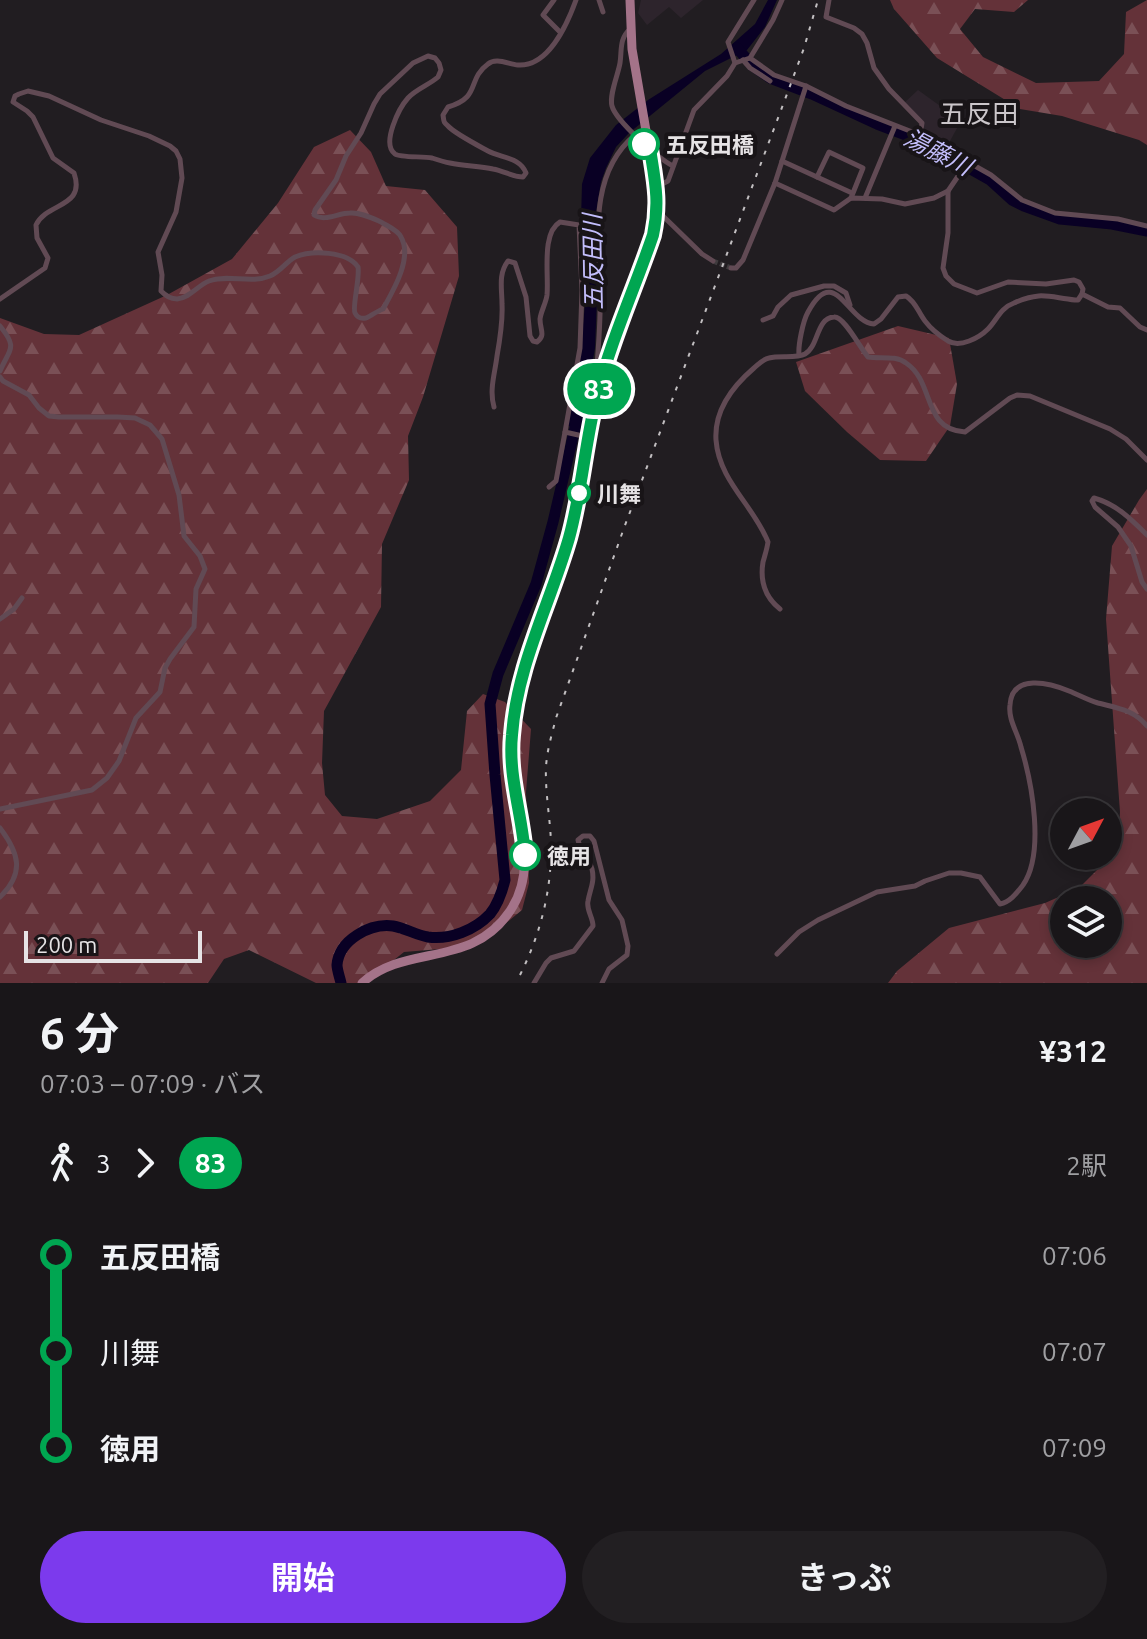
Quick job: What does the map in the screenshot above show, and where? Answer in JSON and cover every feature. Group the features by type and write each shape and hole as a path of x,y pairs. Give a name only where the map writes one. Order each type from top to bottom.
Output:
{"main road":[{"path":"362,983 388,966 452,951 487,935 499,926 518,897 525,859 511,764 516,700 524,667 570,535 581,484 585,437 658,213 630,29 630,0"}],"street":[{"path":"0,299 45,268 48,258 37,238 36,225 45,214 72,198 77,185 74,173 61,166 49,153 33,117 13,102 15,96 28,91 49,96 101,120 149,136 176,151 182,169 180,196 158,252 161,291 166,296 176,299 183,297 218,278 266,278 292,258 300,256 342,255 358,267 359,283 354,311 356,316 366,318 383,309 401,276 404,252 401,236 381,222 354,212 320,218 314,215 336,180 380,94 413,63 428,56 435,58 441,70 438,77 405,100 394,122 390,135 393,153 489,168 523,177 525,168 519,163 489,152 451,129 445,124 443,115 448,107 468,98 488,63 531,64 543,58 572,12 576,0"},
{"path":"599,0 603,12"},
{"path":"656,187 668,181 694,110 727,76 733,61 728,42 754,0"},
{"path":"746,59 773,20 782,0"},
{"path":"829,0 826,17 862,34 874,68 889,89 922,123 920,135"},
{"path":"553,1 543,15 560,32"},
{"path":"630,29 622,40 612,105 634,134 673,166"},
{"path":"733,61 746,59 774,75 894,129 920,135 966,166 991,175 1022,200 1055,213 1118,219 1147,226"},
{"path":"746,59 750,68 770,81"},
{"path":"731,268 736,268 743,260 775,183 805,89"},
{"path":"865,198 894,129"},
{"path":"606,367 597,365 601,320 598,256 600,197 610,166 634,134"},
{"path":"775,183 834,210 852,196 863,169 829,152 817,177"},
{"path":"782,161 852,196 905,204 934,198 948,191 966,166"},
{"path":"799,355 804,319 817,299 827,292 841,296 868,323 874,324 898,297 906,296 916,304 932,329 955,344 978,337 1000,312 1015,302 1039,294 1078,300 1083,289 1074,280 1046,284 1008,282 977,293 954,284 943,268 948,233 948,191"},
{"path":"658,213 713,261"},
{"path":"494,407 491,395 501,332 501,284 505,265 512,260 515,263 526,297 530,336 537,342 543,336 540,316 547,296 547,257 552,229 560,222 579,225 582,290 580,348 556,481 549,487"},
{"path":"763,320 773,316 791,295 824,286 834,286 846,293 852,309"},
{"path":"1082,294 1108,307 1120,308 1147,330"},
{"path":"780,609 767,595 763,583 763,562 768,542 728,478 717,451 716,427 724,402 746,375 768,358 805,354 825,320 837,317 843,321 868,357 906,363 920,381 938,421 948,429 965,432 1010,398 1030,396 1110,429 1126,439 1147,460"},
{"path":"0,326 12,345 0,374 3,381 29,395 49,416 135,418 150,425 162,439 179,495 184,536 200,556 205,569 196,589 194,627 165,668 160,692 136,718 123,752 107,778 92,790 0,809"},
{"path":"566,432 585,437"},
{"path":"1147,535 1113,505 1094,498 1092,501 1118,527 1131,546 1147,589"},
{"path":"0,619 14,609 22,598"},
{"path":"777,954 799,932 818,920 877,892 915,886 949,873 980,877 1000,904 1007,903 1028,877 1035,845 1032,802 1021,746 1009,708 1016,689 1028,683 1045,682 1133,713 1147,726"},
{"path":"0,828 12,843 16,857 14,879 0,897"},
{"path":"534,983 551,958 574,951 593,926 588,907 594,879 591,866 579,848 578,840 583,836 590,836 594,841 609,900 622,920 628,946 627,955 609,969 602,983"}],"shaded area":[{"path":"641,0 703,0 681,18 669,7 647,25 638,13"},
{"path":"918,90 961,121 945,150 920,135 922,122 903,104"}],"green space":[{"path":"890,0 1028,0 1014,12 975,9 960,29 983,57 1036,83 1099,81 1124,54 1126,12 1147,0 1147,145 1062,116 1020,109 937,58 894,9"},
{"path":"350,130 371,152 386,186 425,190 457,227 459,276 423,397 408,436 409,480 382,544 381,607 324,711 322,763 325,795 342,816 377,819 430,801 461,770 467,711 483,694 505,702 531,729 526,792 529,883 522,910 495,932 452,948 404,952 365,983 316,983 249,950 224,959 208,983 0,983 0,318 44,334 79,335 167,295 232,259 278,203 314,147"},
{"path":"898,326 949,338 957,384 950,426 926,461 880,460 805,391 796,362"},
{"path":"1147,489 1147,983 888,983 897,971 949,928 1050,901 1050,958 1122,958 1122,886 1081,886 1097,870 1122,870 1122,798 1119,798 1106,619 1112,546"}],"water":[{"path":"768,0 777,0 765,27 747,50 705,71 629,133 616,147 606,168 596,212 595,348 581,429 568,426 579,367 585,304 582,184 590,158 616,125 648,100 721,54 755,24"}],"waterway":[{"name":"湯藤川","path":"737,48 753,66 770,78 919,140 990,180 1012,200 1024,206 1060,219 1147,231"},
{"name":"五反田川","path":"341,983 337,967 339,956 350,941 366,930 384,926 428,937 453,935 484,920 499,898 505,880 490,704 498,674 536,584 578,415"}],"tunnel":[{"path":"713,261 731,268"}],"railway":[{"path":"520,975 534,943 547,894 551,842 546,767 556,718 804,48 818,0"}],"bus line":[{"name":"83","path":"525,855 511,764 516,700 524,667 570,535 597,395 653,235 658,201 650,149 644,144"}],"place":[{"name":"五反田橋","path":"644,144"},
{"name":"川舞","path":"579,493"},
{"name":"徳用","path":"525,855"}],"district":[{"name":"五反田","path":"979,113"}]}
